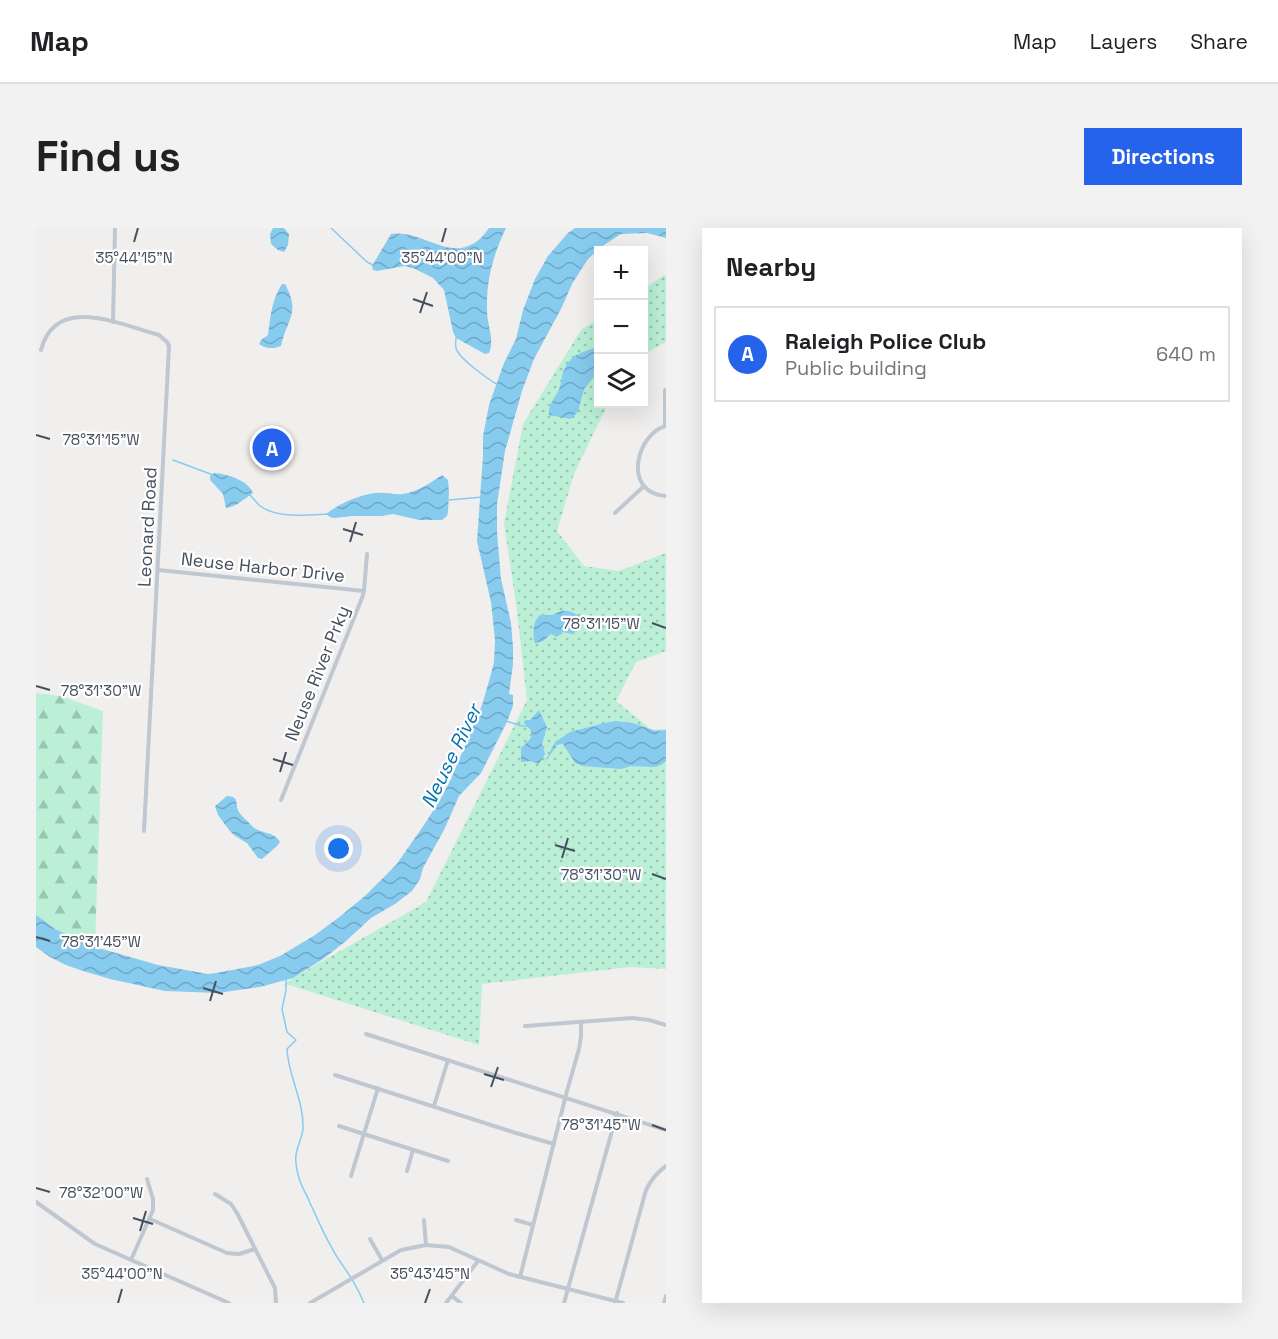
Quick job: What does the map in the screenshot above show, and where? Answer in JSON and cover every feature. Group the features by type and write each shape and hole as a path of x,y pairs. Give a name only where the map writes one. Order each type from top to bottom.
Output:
{"street":[{"path":"113,322 115,228"},
{"name":"Leonard Road","path":"41,350 44,338 53,327 63,320 88,316 159,335 169,346 144,831"},
{"path":"665,390 666,426 660,427 653,433 640,456 638,474 643,487 654,494 666,496"},
{"path":"615,513 643,487"},
{"name":"Neuse River Prky","path":"281,800 364,591 367,554"},
{"name":"Neuse Harbor Drive","path":"158,570 364,591"},
{"path":"525,1026 632,1018 666,1025"},
{"path":"519,1277 581,1042 581,1022"},
{"path":"366,1034 666,1130"},
{"path":"434,1106 448,1060"},
{"path":"335,1075 554,1144"},
{"path":"351,1176 378,1088"},
{"path":"564,1303 617,1113"},
{"path":"339,1126 448,1161"},
{"path":"407,1170 414,1150"},
{"path":"615,1302 646,1190 651,1179 666,1166"},
{"path":"131,1260 153,1210 153,1199 147,1179"},
{"path":"215,1194 231,1204 275,1288 276,1303"},
{"path":"36,1202 95,1244 229,1303"},
{"path":"150,1219 231,1254 242,1254 255,1249"},
{"path":"424,1220 426,1245"},
{"path":"516,1220 533,1225"},
{"path":"370,1239 382,1260"},
{"path":"310,1303 401,1250 426,1245 449,1247 502,1272 623,1303"},
{"path":"446,1303 478,1261"},
{"path":"453,1296 461,1303"},
{"path":"664,1303 666,1296"}],"green space":[{"path":"664,275 666,276 666,342 648,352 648,300 648,286"},
{"path":"594,322 594,408 606,408 574,474 557,531 584,566 619,571 666,553 666,651 636,662 616,701 652,730 666,729 666,969 630,967 482,984 479,1045 289,985 282,986 426,902 527,700 504,523 523,424 581,330"},
{"path":"36,693 61,696 103,711 95,947 55,929 36,915"}],"water":[{"path":"273,228 284,228 289,234 288,245 284,252 271,244 270,234"},
{"path":"489,228 506,228 497,248 489,279 487,316 491,348 489,353 485,354 456,338 444,290 433,278 404,266 377,271 373,270 372,266 391,234 404,234 454,248 466,247 477,241"},
{"path":"575,228 666,228 666,238 647,233 621,234 603,246 594,246 594,254 572,284 534,359 522,391 505,451 497,504 501,579 511,623 513,647 509,694 513,695 513,706 481,773 459,796 423,868 420,879 412,891 371,918 323,959 293,978 260,987 218,993 165,991 80,970 50,957 36,947 36,915 55,929 95,947 158,965 208,974 258,965 280,956 315,935 366,895 396,865 440,800 451,779 482,705 491,674 495,640 491,602 477,541 483,436 489,405 504,363 516,339 523,310 535,279 548,256"},
{"path":"282,284 285,284 290,294 291,316 281,346 267,348 259,344 268,335 274,303"},
{"path":"594,348 594,377 584,389 578,412 570,419 549,415 563,372 571,359"},
{"path":"214,473 242,481 253,493 237,504 226,508 223,494 210,480 210,476"},
{"path":"442,475 448,480 449,493 447,516 442,520 419,520 393,514 335,518 326,514 363,495 403,494 414,491"},
{"path":"568,611 580,617 583,623 581,629 572,634 563,632 557,637 551,634 543,641 535,643 534,628 540,615 552,615"},
{"path":"539,710 547,727 542,744 545,754 539,764 530,761 521,762 521,748 532,735 524,723 525,720 530,720"},
{"path":"616,721 633,723 656,731 666,730 666,761 653,767 631,766 621,769 583,766 575,763 561,744 557,745 544,764 555,742 570,732"},
{"path":"227,796 236,799 239,812 255,829 274,836 280,842 262,859 258,858 247,843 229,830 218,815 215,806"}],"waterway":[{"path":"331,228 373,265"},
{"path":"456,338 456,348 462,357 498,385"},
{"path":"173,460 213,475"},
{"path":"249,494 259,505 274,512 292,515 328,514"},
{"path":"449,500 483,497"},
{"path":"506,721 528,726"},
{"path":"286,979 282,1009 287,1032 296,1040 287,1049 288,1059 303,1118 303,1129 296,1157 298,1173 327,1239 364,1303"}],"place":[{"name":"Raleigh Police Club","path":"272,448"}],"water label":[{"name":"Neuse River","path":"451,756"}]}
